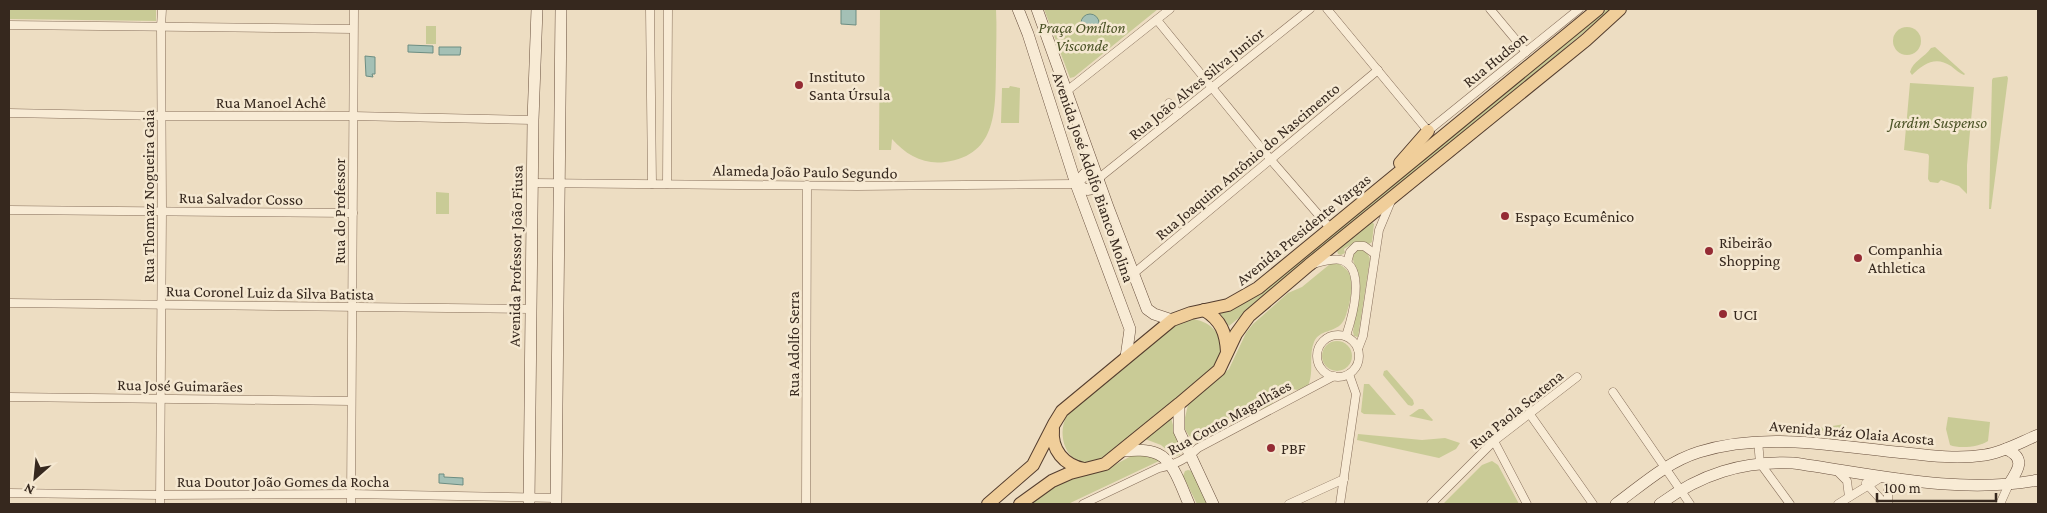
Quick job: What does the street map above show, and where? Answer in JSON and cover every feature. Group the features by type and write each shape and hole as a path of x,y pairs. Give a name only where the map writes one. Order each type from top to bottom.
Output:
{"main road":[{"name":"Avenida Professor João Fiusa","path":"529,501 533,120 537,9"},
{"path":"556,501 561,9"},
{"name":"Avenida José Adolfo Bianco Molina","path":"1018,9 1028,34 1076,184 1130,329 1126,357"},
{"name":"Avenida José Adolfo Bianco Molina","path":"1037,9 1147,309 1154,314 1172,320"},
{"name":"Avenida Presidente Vargas","path":"988,504 1033,465 1054,424 1069,405 1126,357 1172,320 1191,313 1228,305 1258,288 1598,9"},
{"path":"1615,12 1619,16 1629,9"},
{"name":"Avenida Presidente Vargas","path":"1020,504 1052,482 1070,474 1105,464 1179,404 1219,370 1236,334 1249,316 1586,40 1615,12"},
{"path":"1028,34 1044,27"},
{"path":"1380,188 1387,176 1428,131"},
{"path":"1076,184 1085,174 1091,174 1099,178"},
{"path":"1204,310 1215,318 1223,328 1227,355"},
{"path":"1179,404 1179,431 1213,504"},
{"path":"1054,424 1053,439 1058,453 1070,465 1086,470"},
{"name":"Avenida Bráz Olaia Acosta","path":"1616,504 1665,467 1698,452 1742,442 1821,443 1948,456 1986,455 2006,449 2038,435"},
{"path":"2006,449 2015,453 2019,461 2018,472 2009,484"},
{"path":"1122,451 1139,450 1157,453 1170,466 1189,504"},
{"path":"1660,504 1697,481 1730,468 1760,463 1793,463 1960,485 2009,484 2038,480"}],"street":[{"name":"Rua Thomaz Nogueira Gaia","path":"160,504 162,398 162,9"},
{"name":"Rua do Professor","path":"351,504 354,9"},
{"path":"650,9 652,184"},
{"path":"667,184 668,9"},
{"path":"1068,90 1170,9"},
{"name":"Rua João Alves Silva Junior","path":"1099,178 1310,9"},
{"path":"1327,9 1428,131"},
{"path":"1490,9 1526,52"},
{"name":"Rua Hudson","path":"1428,131 1579,9"},
{"path":"1157,20 1271,160 1330,228"},
{"path":"9,25 353,29"},
{"name":"Rua Joaquim Antônio do Nascimento","path":"1133,274 1378,70"},
{"path":"1169,103 1180,114"},
{"name":"Rua Manoel Achê","path":"9,113 162,116 353,116 533,120"},
{"name":"Alameda João Paulo Segundo","path":"533,183 1076,184"},
{"name":"Rua Adolfo Serra","path":"806,185 806,504"},
{"path":"1358,349 1351,339 1339,334 1326,338 1318,350 1317,357 1322,369 1334,376 1350,374 1358,364 1358,349 1363,336 1375,254 1383,217 1393,197"},
{"name":"Rua Salvador Cosso","path":"9,210 352,213"},
{"path":"1347,263 1350,252 1356,246 1364,246 1375,254"},
{"path":"1309,265 1338,259 1347,263 1354,273 1356,281 1346,336"},
{"name":"Rua Coronel Luiz da Silva Batista","path":"9,303 531,309"},
{"path":"1340,504 1356,394 1350,374"},
{"name":"Rua Couto Magalhães","path":"1083,504 1190,456 1198,448 1334,376"},
{"name":"Rua Paola Scatena","path":"1431,504 1494,441 1577,377"},
{"path":"1613,392 1690,504"},
{"name":"Rua José Guimarães","path":"9,397 351,400"},
{"path":"1529,413 1593,504"},
{"path":"1494,441 1527,504"},
{"path":"1758,441 1760,463 1790,504"},
{"path":"1831,468 1844,477 1848,486 1848,497"},
{"path":"1857,472 1886,504"},
{"path":"1838,504 1884,476"},
{"path":"1886,504 1888,491 1899,478"},
{"path":"1289,504 1344,479"},
{"path":"2000,504 2009,484"},
{"name":"Rua Doutor João Gomes da Rocha","path":"9,493 160,495 351,494 556,501"}],"green space":[{"path":"9,9 156,9 156,21 9,19"},
{"path":"880,9 996,9 994,113 985,139 976,150 963,158 937,163 916,158 903,150 892,139 891,150 879,150"},
{"name":"Praça Omílton Visconde","path":"1044,9 1158,9 1074,77 1070,78"},
{"path":"1607,9 1612,9 1229,326 1220,314"},
{"path":"426,26 436,26 436,44 426,44"},
{"path":"1907,27 1917,31 1921,41 1917,51 1907,55 1897,51 1893,41 1897,31"},
{"path":"1935,47 1965,74 1962,74 1946,63 1935,61 1921,67 1912,75 1910,72 1911,68 1931,48"},
{"path":"2007,76 1991,209 1989,209 1992,80 1993,78"},
{"name":"Jardim Suspenso","path":"1910,83 1974,87 1967,165 1967,194 1959,186 1941,180 1938,183 1930,182 1928,179 1928,154 1904,150"},
{"path":"1010,86 1020,88 1019,123 1001,123 1002,88 1009,88"},
{"path":"436,192 449,193 449,214 436,214"},
{"path":"1372,222 1374,224 1372,242 1369,244 1353,244 1344,249 1345,253 1338,254 1337,251"},
{"path":"1359,249 1367,252 1370,259 1358,337 1354,336 1353,332 1360,283 1354,264 1353,252"},
{"path":"1335,262 1347,270 1350,275 1352,285 1349,305 1342,323 1320,335 1314,342 1311,377 1307,388 1297,390 1286,387 1268,407 1261,410 1242,412 1207,432 1189,436 1183,426 1188,405 1229,369 1246,333 1253,324 1288,293 1302,287"},
{"path":"1191,319 1208,325 1217,333 1220,339 1221,353 1213,370 1110,456 1091,462 1082,462 1074,459 1065,446 1063,438 1064,421 1068,414 1176,323"},
{"path":"1337,341 1348,345 1352,356 1348,367 1337,371 1326,367 1322,356 1326,345"},
{"path":"1387,370 1413,400 1414,404 1412,406 1408,405 1383,375 1384,371"},
{"path":"1364,384 1369,384 1396,415 1364,414 1361,412"},
{"path":"1419,409 1423,409 1433,420 1409,416"},
{"path":"1948,417 1990,422 1988,441 1969,447 1950,445 1946,429"},
{"path":"1171,418 1180,450 1180,455 1174,456 1161,445 1145,439"},
{"path":"1845,424 1846,430 1814,431 1813,429"},
{"path":"1358,434 1422,440 1445,438 1460,443 1456,449 1439,458 1357,440"},
{"path":"1133,455 1151,456 1159,461 1068,504 1029,504 1045,491 1062,482 1109,468"},
{"path":"1492,461 1498,465 1519,504 1443,504 1482,465"},
{"path":"1185,471 1192,471 1208,504 1197,504 1183,476"}],"shaded area":[{"path":"841,9 856,9 856,25 841,24"},
{"path":"1086,14 1094,14 1099,19 1097,30 1086,32 1081,27 1081,19"},
{"path":"408,45 433,46 433,53 408,52"},
{"path":"439,47 461,47 460,55 439,55"},
{"path":"365,56 375,57 375,74 372,74 373,77 366,76"},
{"path":"439,474 444,474 444,477 463,478 463,485 439,483"}],"place":[{"name":"Instituto Santa Úrsula","path":"799,85"},
{"name":"Espaço Ecumênico","path":"1505,216"},
{"name":"Ribeirão Shopping","path":"1709,251"},
{"name":"Companhia Athletica","path":"1858,258"},
{"name":"UCI","path":"1723,314"},
{"name":"PBF","path":"1271,448"}]}
